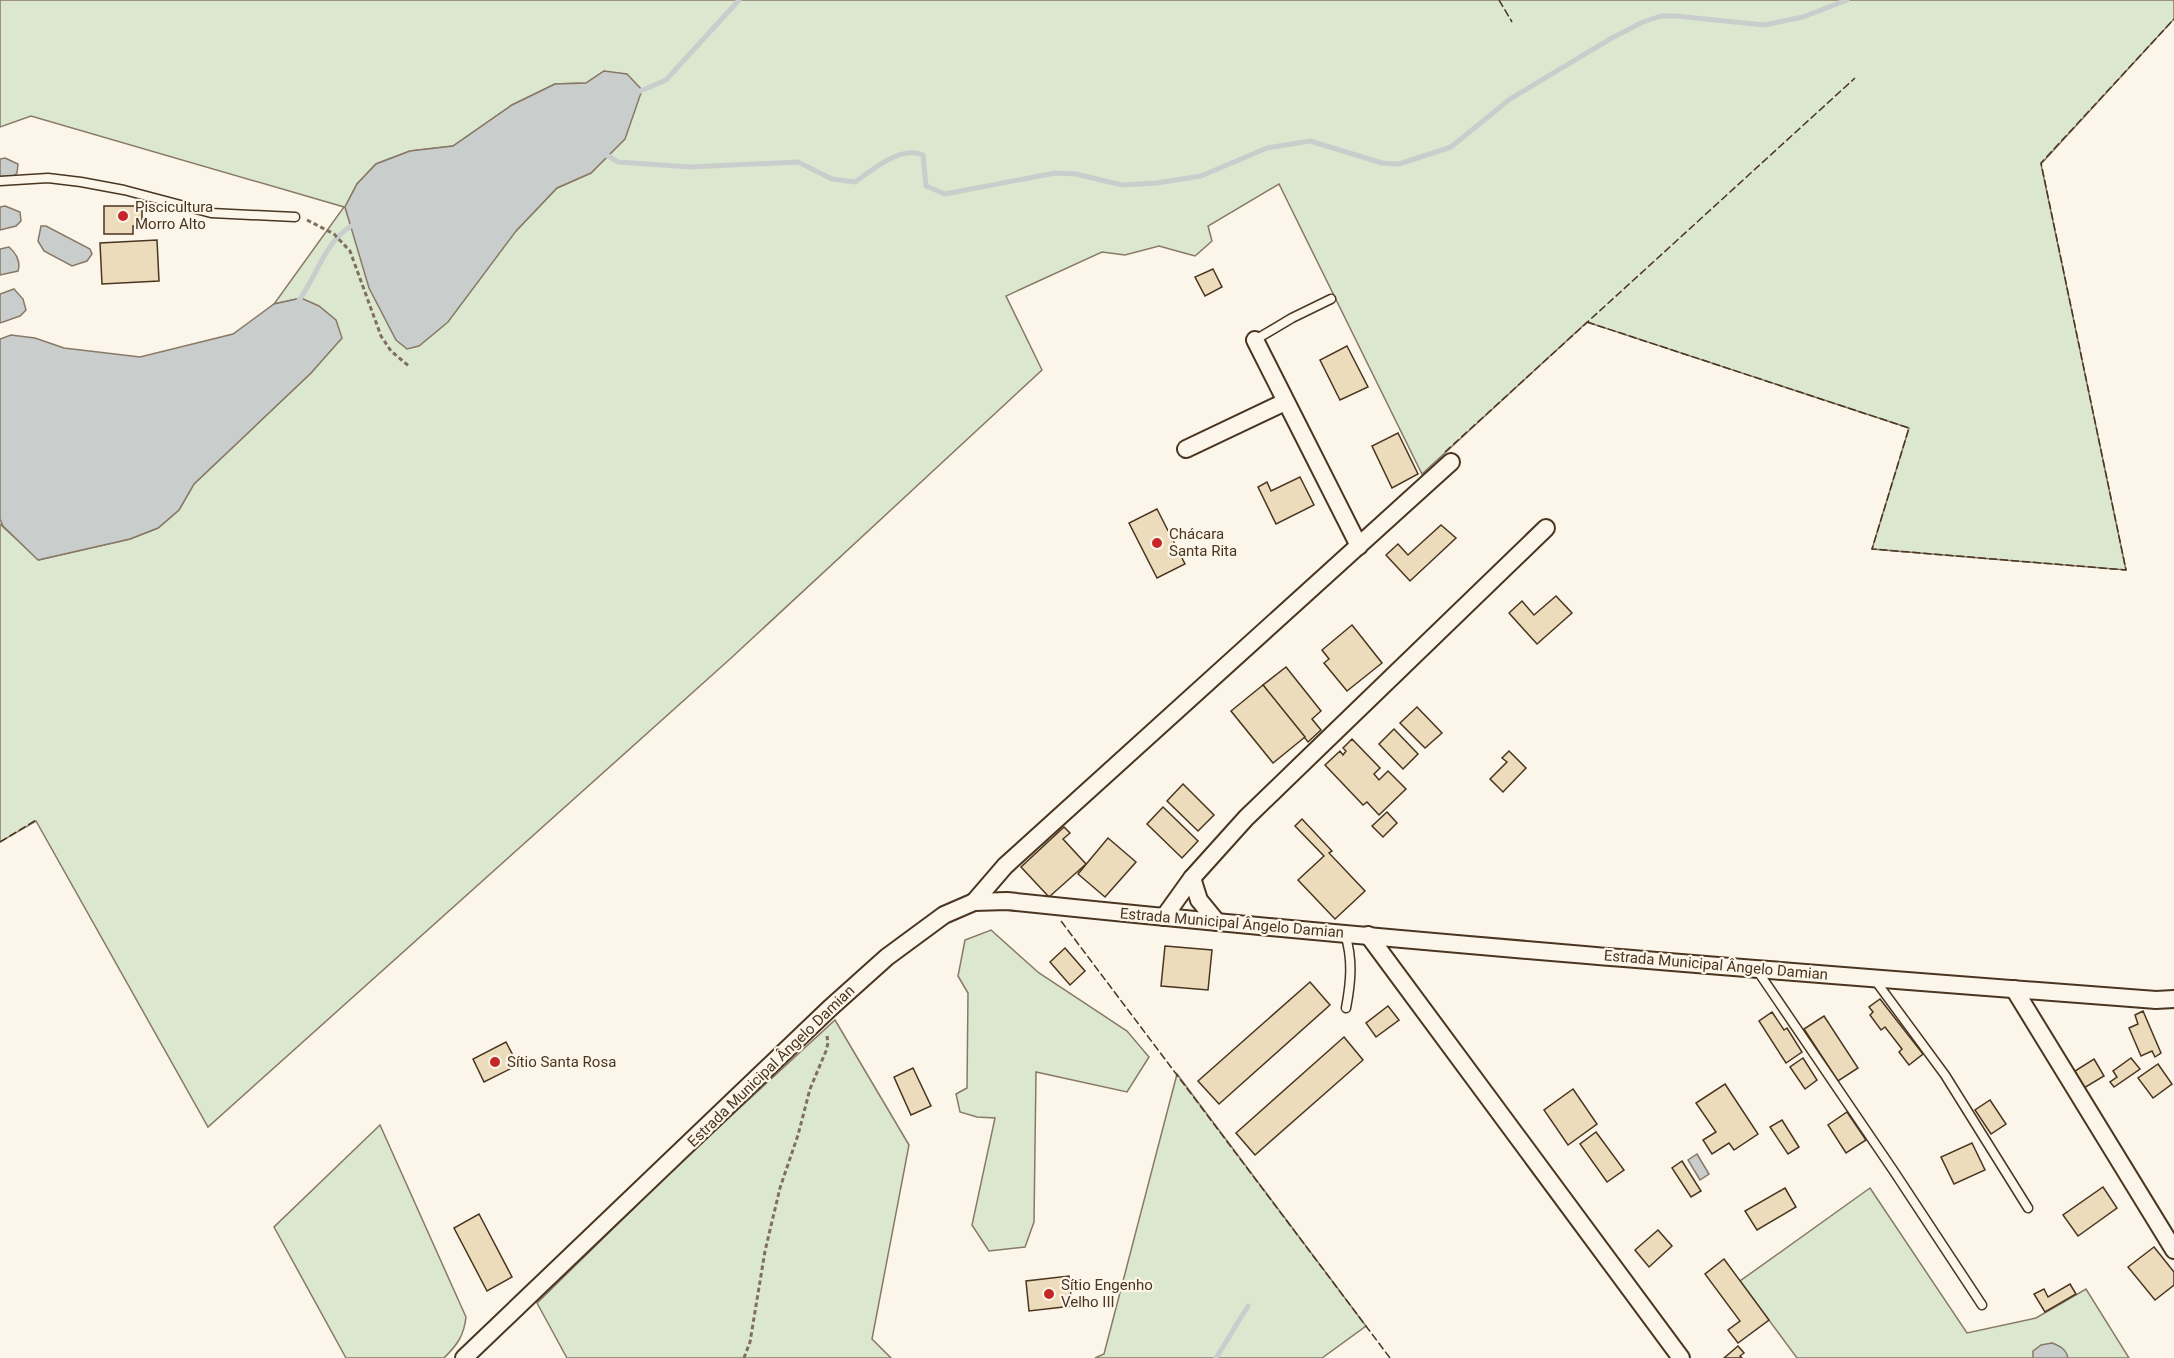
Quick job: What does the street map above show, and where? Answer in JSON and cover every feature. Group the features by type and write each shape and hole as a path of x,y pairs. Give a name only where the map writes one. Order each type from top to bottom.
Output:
{"street":[{"path":"1255,340 1359,546"},
{"path":"1186,449 1285,402"},
{"path":"974,902 1005,866 1451,462"},
{"path":"1164,917 1192,878 1279,784 1546,528"},
{"path":"1192,878 1199,900 1217,922"},
{"name":"Estrada Municipal Ângelo Damian","path":"464,1358 817,1021 911,938 944,915 974,902 1007,901 1345,934 1757,969 2156,1000 2174,999"},
{"path":"1368,935 1681,1358"},
{"path":"2014,989 2174,1250"}],"lane":[{"path":"0,181 48,178 81,182 123,190 211,213 295,217"},
{"path":"1255,340 1331,299"},
{"path":"1345,934 1351,966 1346,1008"},
{"path":"1757,969 1982,1305"},
{"path":"1873,977 1945,1075 2028,1208"}],"path":[{"path":"295,217 307,220 334,234 344,243 350,251 381,336 390,351 410,367"},
{"path":"744,1358 750,1342 765,1251 780,1188 798,1135 810,1089 828,1042 826,1034 817,1021"}],"green space":[{"path":"0,0 2174,0 2174,19 2041,164 2126,570 1872,549 1909,428 1587,322 1422,474 1279,184 1208,226 1212,241 1195,256 1159,246 1125,255 1102,252 1006,296 1042,370 730,659 208,1127 36,821 0,842 0,524 39,560 130,539 158,528 179,510 194,484 311,373 341,338 301,298 274,304 344,207 31,116 0,127","holes":["604,71 607,156 591,173 557,188 516,231 351,226 345,207 357,184 376,164 410,151 453,146 512,105 555,84 586,83"]},
{"path":"991,930 1039,973 1127,1031 1149,1057 1127,1092 1036,1072 1034,1222 1025,1247 989,1251 972,1225 995,1118 977,1117 960,1112 956,1094 967,1088 968,993 958,976 965,940"},
{"path":"835,1020 909,1145 872,1339 891,1358 567,1358 537,1303 681,1162"},
{"path":"1177,1074 1366,1326 1322,1358 1095,1358 1104,1354"},
{"path":"380,1125 466,1317 464,1330 459,1340 444,1358 346,1358 274,1227"},
{"path":"1870,1188 1967,1333 2036,1318 2086,1289 2129,1358 1797,1358 1740,1281"}],"shaded area":[{"path":"604,71 627,74 642,90 625,139 591,173 557,188 516,231 448,322 419,346 407,349 396,340 369,288 345,207 357,184 376,164 410,151 453,146 512,105 555,84 586,83"},
{"path":"5,158 18,164 17,173 13,177 0,178 0,159"},
{"path":"5,206 20,212 21,221 16,226 0,230 0,207"},
{"path":"41,226 46,226 90,249 92,254 87,261 72,266 44,251 38,241"},
{"path":"9,247 17,258 18,271 0,275 0,249"},
{"path":"14,289 23,299 26,310 20,316 0,323 0,294"},
{"path":"301,298 319,306 336,320 342,338 311,373 194,484 179,510 158,528 130,539 38,560 3,526 0,519 0,339 11,335 35,338 64,348 140,357 233,334 274,304"},
{"path":"1697,1154 1709,1174 1700,1180 1688,1160"},
{"path":"2052,1343 2062,1348 2068,1358 2033,1358 2033,1351 2041,1345"}],"building":[{"name":"Piscicultura Morro Alto","path":"104,206 142,206 142,226 133,226 133,234 104,234"},
{"path":"157,240 159,281 102,284 100,243"},
{"path":"1213,269 1222,287 1205,296 1195,277"},
{"path":"1347,346 1368,387 1340,400 1320,360"},
{"path":"1398,433 1418,474 1392,488 1372,446"},
{"path":"1300,477 1314,505 1276,524 1258,487 1267,482 1271,491"},
{"name":"Chácara Santa Rita","path":"1157,509 1185,564 1157,578 1129,523"},
{"path":"1441,525 1456,538 1410,581 1386,555 1398,544 1408,555"},
{"path":"1556,596 1572,613 1537,644 1509,613 1522,601 1534,615"},
{"path":"1352,625 1382,663 1347,691 1324,663 1329,659 1322,650"},
{"path":"1286,667 1321,711 1312,719 1321,730 1308,742 1263,685"},
{"path":"1263,685 1305,737 1273,763 1231,711"},
{"path":"1417,707 1442,733 1425,748 1400,723"},
{"path":"1394,729 1418,754 1403,769 1379,744"},
{"path":"1352,739 1380,768 1374,774 1379,780 1388,771 1406,789 1379,815 1367,802 1363,805 1325,765 1340,751 1343,755 1346,751 1343,748"},
{"path":"1509,751 1526,768 1503,792 1490,779 1507,762 1502,758"},
{"path":"1183,784 1214,815 1198,831 1167,801"},
{"path":"1163,807 1198,841 1182,858 1147,824"},
{"path":"1387,812 1397,823 1383,837 1372,826"},
{"path":"1302,819 1332,851 1329,853 1365,891 1335,919 1298,880 1324,856 1295,826"},
{"path":"1064,827 1070,833 1063,839 1086,864 1049,897 1021,867"},
{"path":"1108,838 1136,862 1105,897 1078,874"},
{"path":"1165,946 1212,950 1208,990 1161,986"},
{"path":"1065,948 1085,971 1070,985 1050,962"},
{"path":"1310,982 1330,1005 1219,1104 1198,1081"},
{"path":"1880,999 1923,1054 1909,1065 1899,1052 1902,1049 1885,1027 1881,1030 1870,1015 1873,1012 1869,1007"},
{"path":"1388,1006 1399,1020 1376,1037 1366,1023"},
{"path":"2143,1011 2161,1053 2155,1057 2152,1051 2141,1056 2129,1028 2138,1024 2135,1015"},
{"path":"1772,1012 1784,1030 1787,1028 1802,1052 1786,1063 1759,1021"},
{"path":"1824,1016 1858,1068 1838,1081 1804,1029"},
{"path":"1344,1037 1363,1060 1255,1155 1236,1133"},
{"name":"Sítio Santa Rosa","path":"506,1042 518,1065 484,1082 473,1059"},
{"path":"1803,1058 1817,1080 1805,1089 1790,1067"},
{"path":"2131,1058 2140,1069 2114,1087 2110,1082 2117,1077 2113,1071"},
{"path":"2094,1059 2104,1076 2084,1088 2075,1071"},
{"path":"2158,1064 2172,1084 2153,1098 2138,1078"},
{"path":"913,1068 931,1106 911,1115 894,1077"},
{"path":"1725,1084 1758,1134 1734,1150 1729,1143 1712,1154 1703,1140 1716,1132 1696,1103"},
{"path":"1573,1089 1597,1124 1568,1145 1544,1110"},
{"path":"1990,1100 2006,1124 1991,1134 1975,1110"},
{"path":"1847,1112 1866,1140 1846,1153 1828,1125"},
{"path":"1782,1120 1799,1147 1788,1154 1770,1127"},
{"path":"1596,1132 1624,1170 1607,1182 1580,1144"},
{"path":"1972,1143 1985,1170 1954,1184 1941,1157"},
{"path":"1682,1161 1701,1191 1691,1197 1672,1168"},
{"path":"2103,1187 2117,1208 2078,1236 2063,1215"},
{"path":"1785,1188 1796,1207 1757,1230 1745,1211"},
{"path":"479,1214 512,1277 487,1291 454,1228"},
{"path":"1658,1230 1672,1246 1649,1267 1635,1250"},
{"path":"2154,1247 2174,1272 2174,1285 2155,1300 2128,1267"},
{"path":"1724,1259 1769,1320 1738,1343 1728,1330 1740,1321 1705,1274"},
{"name":"Sítio Engenho Velho III","path":"1069,1276 1072,1306 1029,1311 1026,1281"},
{"path":"2070,1284 2076,1294 2045,1312 2034,1294 2044,1289 2048,1297"},
{"path":"1738,1346 1744,1353 1740,1356 1742,1358 1724,1358"}],"waterway":[{"path":"638,92 666,80 739,0"},
{"path":"603,153 618,162 690,167 798,162 832,179 855,182 887,160 905,153 914,153 923,155 926,186 945,194 1055,173 1076,174 1122,185 1157,183 1201,176 1267,148 1310,141 1382,163 1399,164 1451,147 1510,99 1610,39 1643,22 1661,16 1676,16 1764,25 1803,17 1847,0"},
{"path":"297,303 329,248 346,229 357,223"},
{"path":"1216,1358 1248,1306"}],"fence":[{"path":"1499,0 1512,22"},
{"path":"1587,322 1909,428 1872,549 2126,570 2041,163 2174,19"},
{"path":"1445,452 1855,78"},
{"path":"0,842 36,820"},
{"path":"1061,921 1390,1358"}],"place":[{"name":"Piscicultura Morro Alto","path":"123,216"},
{"name":"Chácara Santa Rita","path":"1157,543"},
{"name":"Sítio Santa Rosa","path":"495,1062"},
{"name":"Sítio Engenho Velho III","path":"1049,1294"}]}
